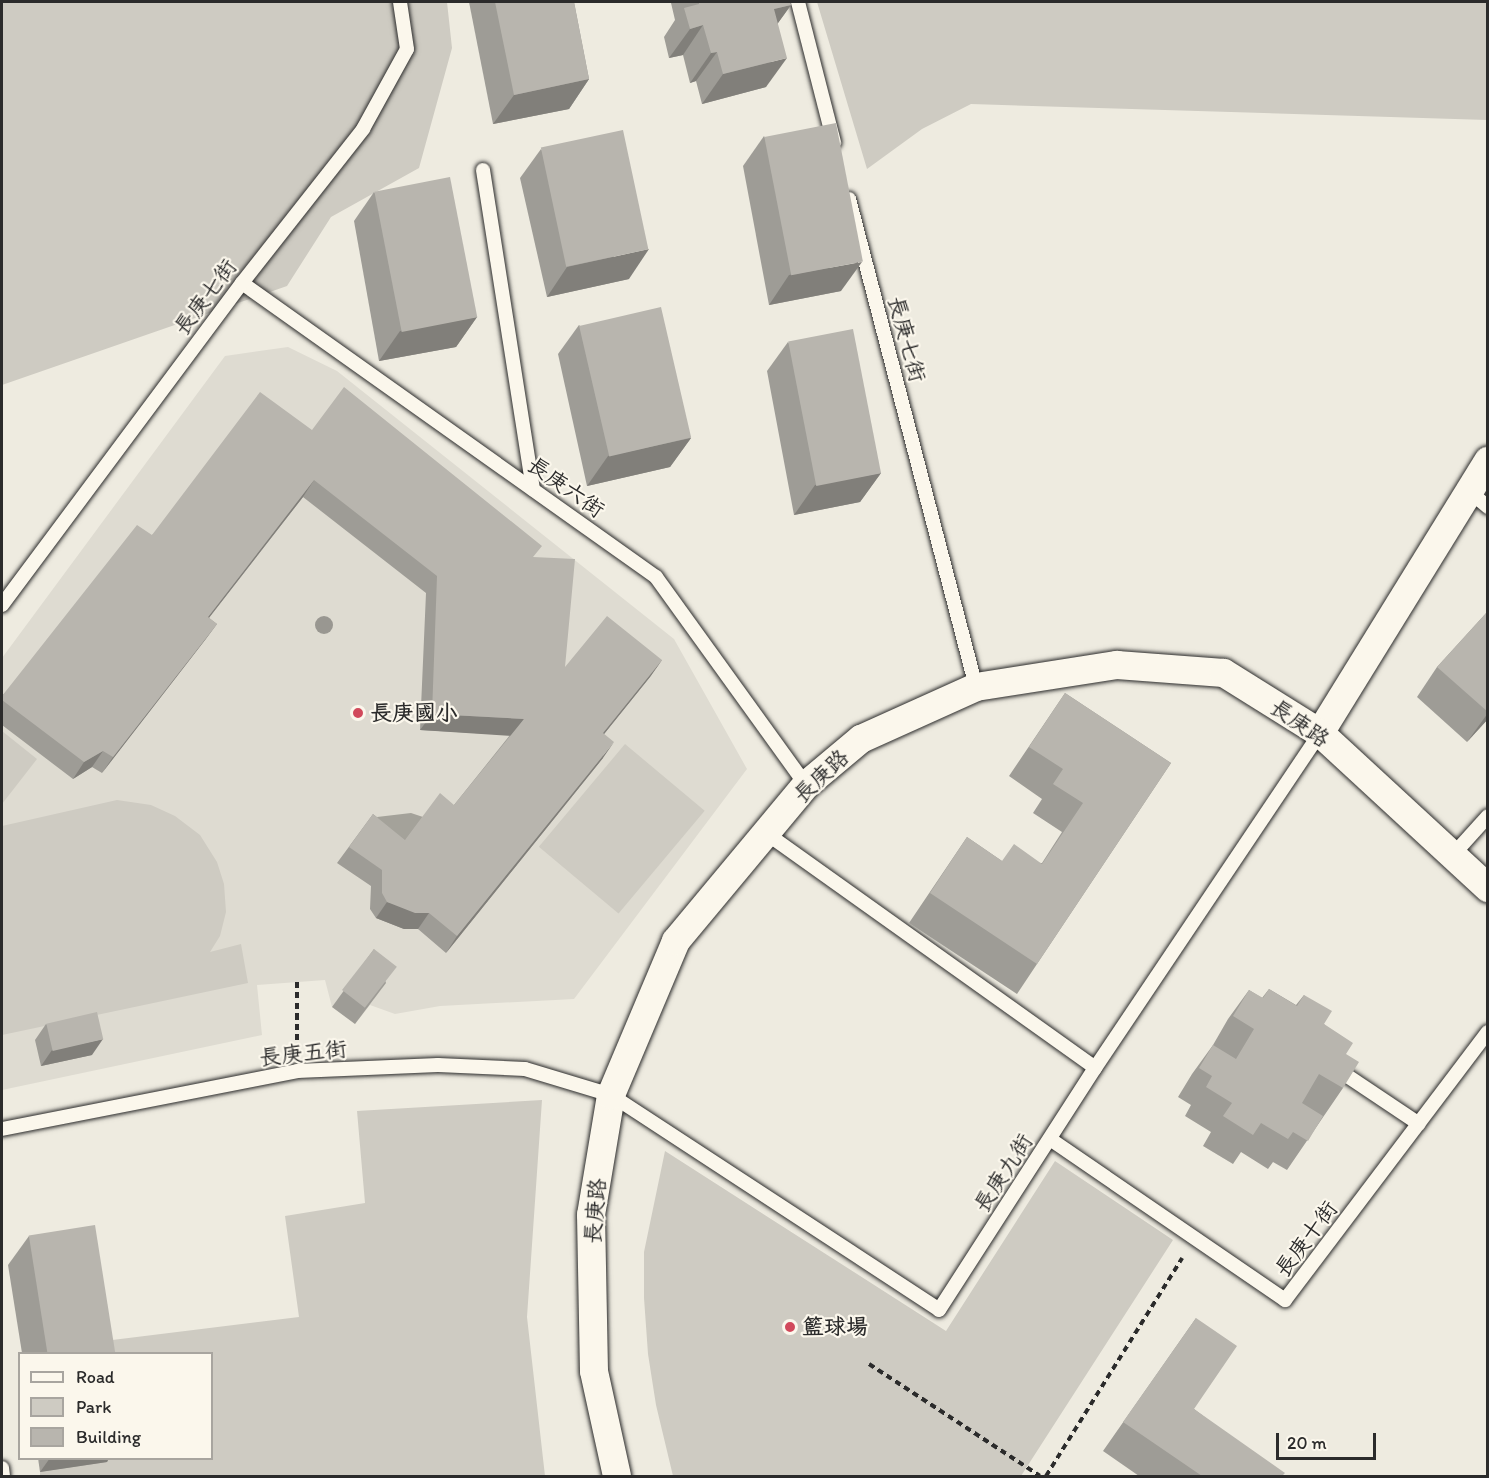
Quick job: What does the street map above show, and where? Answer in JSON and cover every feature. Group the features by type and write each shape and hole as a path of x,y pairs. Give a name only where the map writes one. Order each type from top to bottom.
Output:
{"street":[{"path":"1320,734 1478,499 1488,460"},
{"name":"長庚路","path":"617,1476 594,1371 591,1227 611,1095 676,941 806,785 861,739 976,687 1117,665 1224,673 1320,734 1451,857 1488,888"}],"lane":[{"name":"長庚七街","path":"2,606 242,283 363,129 407,49 400,2"},
{"path":"798,2 839,162"},
{"path":"483,170 533,489"},
{"name":"長庚七街","path":"845,184 976,687"},
{"name":"長庚六街","path":"242,283 656,577 806,785"},
{"name":"長庚九街","path":"611,1095 939,1310 1095,1068 1320,734"},
{"path":"1451,857 1488,816"},
{"path":"766,833 1095,1068"},
{"name":"長庚十街","path":"1050,1139 1285,1300 1488,1032"},
{"path":"1324,1060 1419,1124"},
{"name":"長庚五街","path":"2,1129 297,1071 438,1065 525,1069 611,1095"},
{"path":"2,1468 3,1476"}],"path":[{"path":"297,982 297,1071"},
{"path":"1046,1476 1194,1238"},
{"path":"869,1364 1040,1476"}],"shaded area":[{"name":"長庚國小","path":"288,347 337,371 674,639 747,769 574,999 440,1006 395,1014 370,1005 355,1024 332,1007 325,980 257,985 262,1035 2,1090 2,658 225,356"},
{"path":"411,813 423,817 394,856 377,817"}],"green space":[{"path":"2,2 447,2 452,48 419,168 331,217 287,286 2,385"},
{"path":"817,2 1487,2 1487,120 971,104 922,129 867,169"},
{"path":"2,731 37,759 2,804"},
{"path":"625,744 705,811 619,913 539,847"},
{"path":"117,800 151,805 175,816 200,835 217,862 224,884 226,912 220,936 210,952 241,944 248,983 2,1035 2,826"},
{"path":"542,1100 527,1317 545,1476 40,1476 40,1472 106,1462 106,1460 213,1460 213,1352 90,1352 88,1343 299,1317 285,1216 365,1203 357,1111"},
{"path":"665,1151 946,1331 1055,1161 1173,1240 1021,1476 673,1476 656,1405 648,1354 644,1298 644,1252"}],"building":[{"path":"495,2 574,2 589,79 514,95"},
{"path":"699,2 790,2 791,5 774,9 787,58 723,74 717,52 711,53 703,25 690,29 684,8 699,4"},
{"path":"836,123 863,261 791,275 764,137"},
{"path":"623,130 648,249 566,267 541,147"},
{"path":"450,177 477,317 402,332 374,192"},
{"path":"661,307 691,438 609,456 579,326"},
{"path":"853,329 881,473 816,486 788,342"},
{"path":"344,387 542,546 533,557 575,559 565,667 607,616 662,660 603,733 614,742 457,936 429,913 415,913 387,902 382,893 382,870 349,847 373,814 405,840 440,793 454,805 524,719 432,714 437,576 314,480 208,617 217,624 113,757 103,751 84,762 2,700 2,696 137,525 152,535 260,392 312,430"},
{"path":"1488,611 1488,712 1437,667"},
{"path":"1065,693 1171,763 1037,964 930,893 967,837 1002,861 1014,844 1042,864 1083,803 1053,784 1063,769 1029,747"},
{"path":"374,949 397,967 365,1008 342,990"},
{"path":"1269,989 1297,1006 1304,995 1332,1011 1324,1024 1353,1043 1346,1054 1359,1062 1343,1088 1319,1074 1302,1103 1323,1116 1308,1141 1293,1132 1288,1139 1261,1123 1253,1135 1223,1116 1232,1103 1206,1087 1212,1076 1199,1068 1213,1045 1236,1059 1254,1029 1233,1016 1249,990 1263,998"},
{"path":"97,1012 103,1039 53,1051 46,1024"},
{"path":"95,1225 115,1352 47,1352 29,1235"},
{"path":"1196,1318 1237,1346 1194,1409 1285,1473 1282,1476 1202,1476 1123,1422"}],"place":[{"name":"長庚國小","path":"358,713"},
{"name":"籃球場","path":"790,1327"}]}
